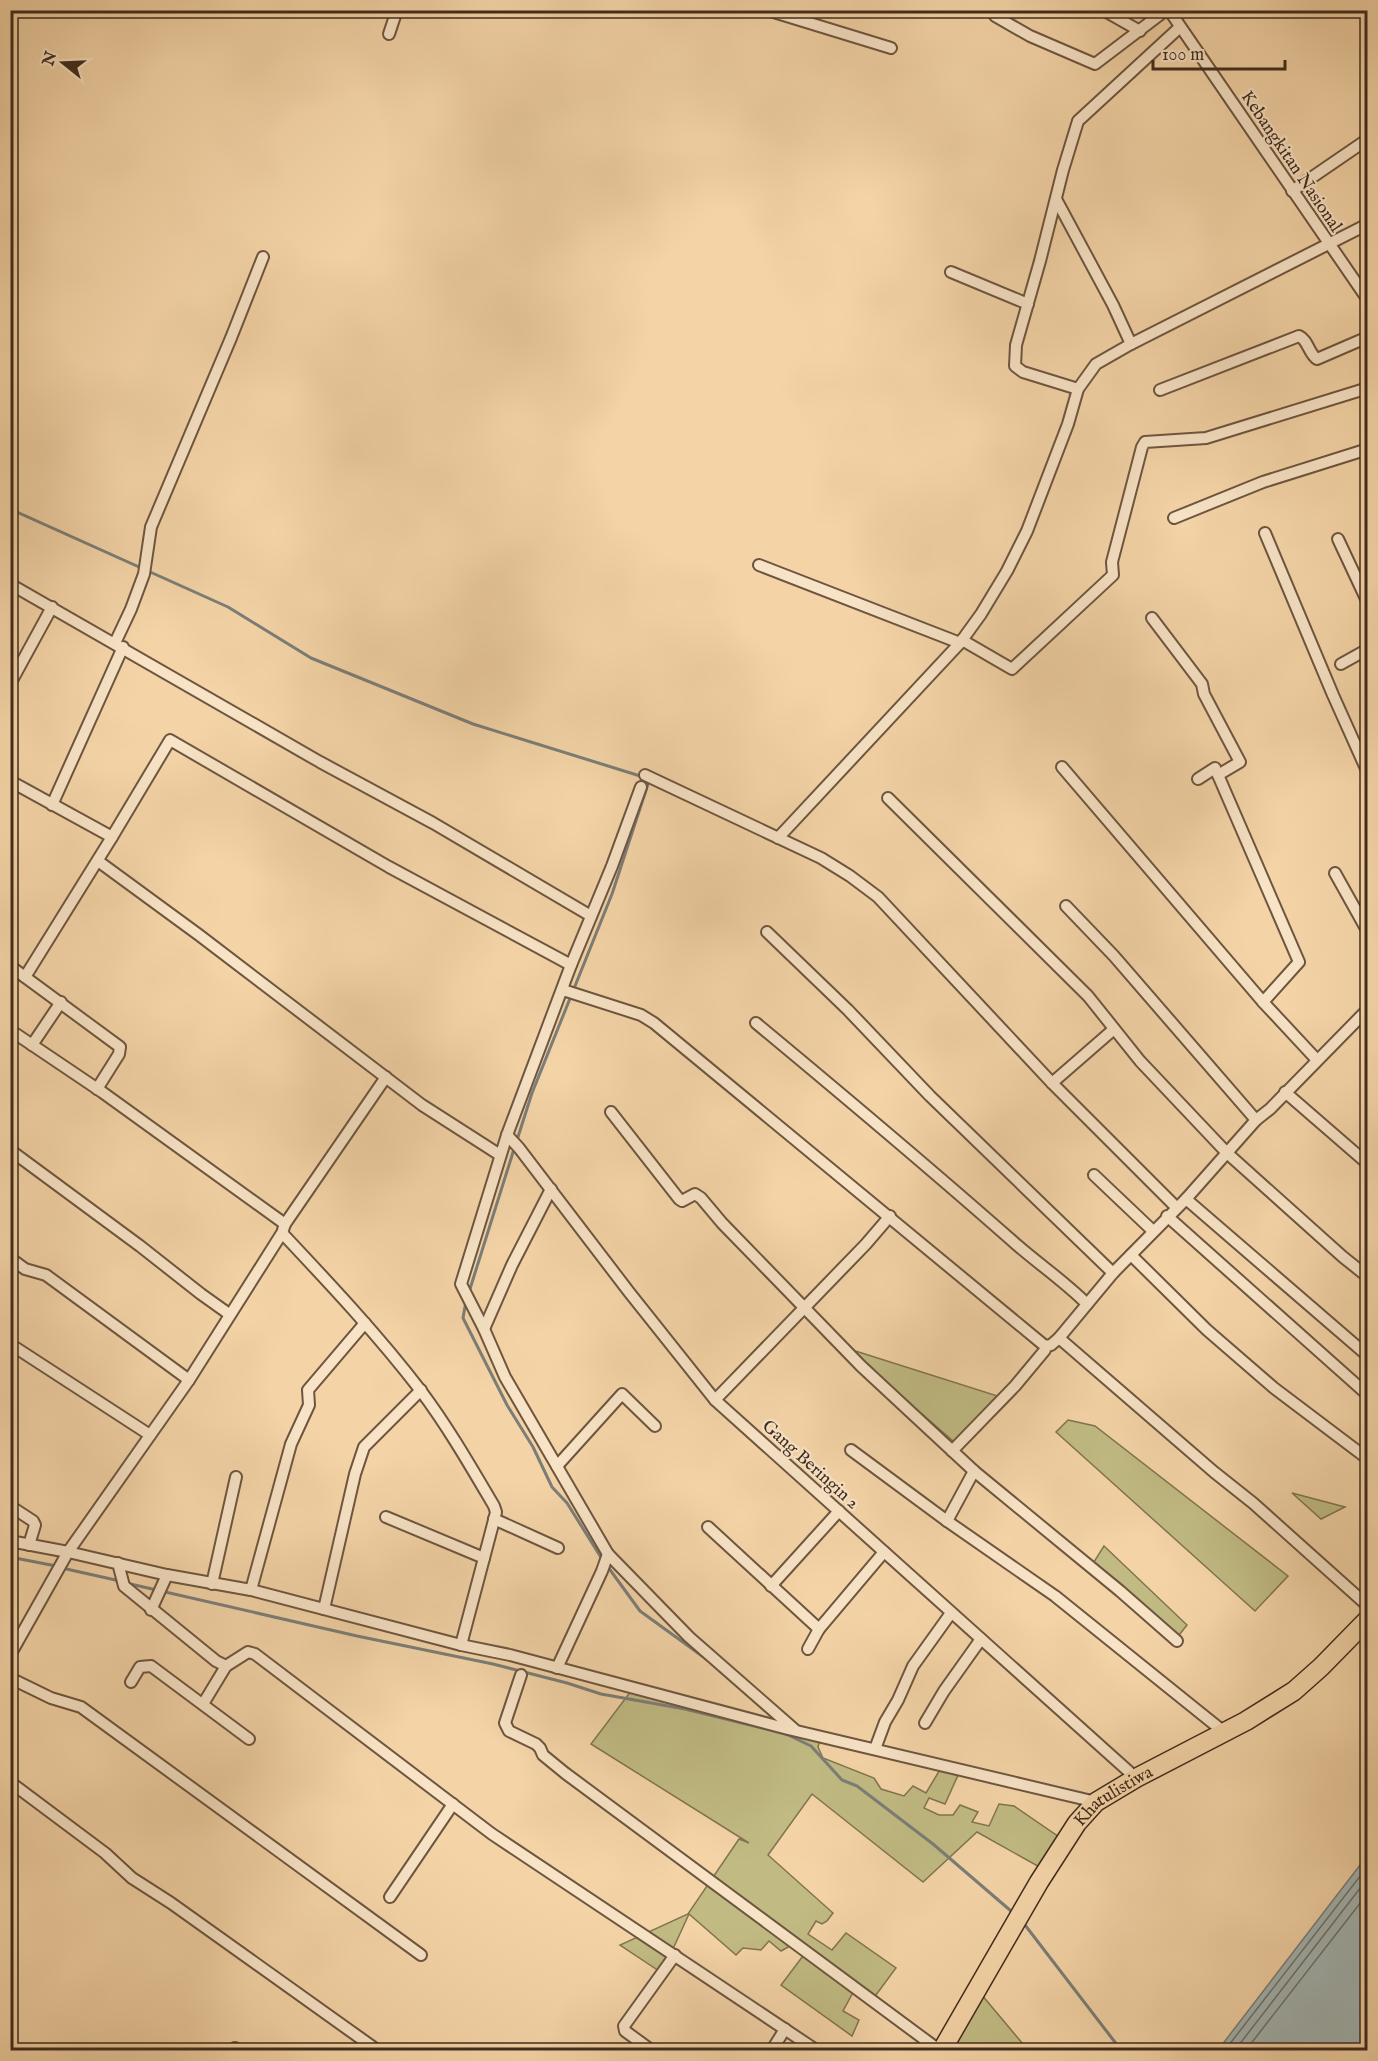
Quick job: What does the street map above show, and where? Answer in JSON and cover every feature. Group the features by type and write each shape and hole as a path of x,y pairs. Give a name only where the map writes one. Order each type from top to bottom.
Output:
{"highway":[{"name":"Khatulistiwa","path":"941,2050 1062,1845 1077,1823 1096,1802 1246,1721 1294,1691 1368,1619"}],"street":[{"path":"389,34 397,10"},
{"path":"767,10 891,48"},
{"path":"1103,10 1140,31"},
{"path":"995,16 1030,36 1095,64 1169,11"},
{"name":"Kebangkitan Nasional","path":"1169,11 1368,300"},
{"path":"1078,389 1023,372 1015,366 1016,345 1077,124 1080,118 1180,27"},
{"path":"1292,191 1368,139"},
{"path":"1056,199 1113,305 1131,344"},
{"path":"778,838 961,641 1007,571 1027,531 1068,424 1078,389 1096,364 1368,224"},
{"path":"52,805 119,645 139,591 145,569 151,527 263,257"},
{"path":"951,272 1028,304"},
{"path":"1160,390 1299,336 1303,338 1317,359 1368,337"},
{"path":"759,565 961,641 1012,669 1113,575 1112,562 1145,442 1206,438 1368,388"},
{"path":"1174,518 1263,482 1368,449"},
{"path":"1265,533 1368,772"},
{"path":"1338,539 1368,603"},
{"path":"10,584 320,762 433,823 591,916"},
{"path":"10,684 52,607"},
{"path":"1152,618 1202,684 1204,694 1240,762 1218,775"},
{"path":"1341,664 1368,649"},
{"path":"25,977 170,740 389,867 571,966"},
{"path":"1062,767 1263,1002 1317,1060"},
{"path":"1198,778 1215,768 1299,962 1263,1002"},
{"path":"645,775 821,858 878,897 1052,1083 1176,1207"},
{"path":"10,781 112,837"},
{"path":"640,787 612,866 571,966 565,991 513,1141 500,1155 461,1288 472,1304 505,1377 607,1556 690,1637 792,1730"},
{"path":"888,798 1088,996 1140,1061 1227,1153 1368,1276"},
{"path":"98,861 209,942 422,1105 500,1155"},
{"path":"1335,873 1368,932"},
{"path":"1066,906 1114,956 1256,1120"},
{"path":"767,932 848,1010 930,1096 1113,1273"},
{"path":"10,966 120,1047 119,1054 97,1089"},
{"path":"565,991 641,1015 654,1023 1045,1346 1051,1345 1059,1338 1113,1273 1186,1198 1256,1120 1270,1109 1368,1009"},
{"path":"32,1045 61,1002"},
{"path":"756,1023 974,1205 1019,1247 1068,1285 1087,1304"},
{"path":"1052,1083 1114,1029"},
{"path":"10,1030 97,1089 283,1228 421,1390 494,1506 494,1519 461,1645"},
{"path":"10,1655 68,1552 189,1380 283,1228 386,1077"},
{"path":"1285,1092 1366,1159"},
{"path":"611,1112 678,1199 682,1201 695,1194 701,1198 722,1223 861,1366 974,1472 1111,1583 1177,1641"},
{"name":"Gang Beringin 2","path":"513,1141 715,1400 1137,1778"},
{"path":"10,1150 229,1314"},
{"path":"1094,1175 1153,1231"},
{"path":"484,1329 512,1265 551,1189"},
{"path":"1186,1198 1368,1356"},
{"path":"715,1400 890,1216"},
{"path":"1167,1216 1368,1395"},
{"path":"1131,1255 1207,1330 1274,1388 1368,1460"},
{"path":"10,1258 25,1269 46,1275 189,1380"},
{"path":"251,1590 291,1444 309,1405 308,1390 366,1323"},
{"path":"1059,1338 1253,1503 1368,1606"},
{"path":"10,1344 150,1435"},
{"path":"952,1451 1015,1386 1045,1350 1045,1346"},
{"path":"324,1609 355,1474 364,1447 421,1390"},
{"path":"557,1466 622,1394 655,1426"},
{"path":"850,1450 1070,1607 1224,1732"},
{"path":"947,1521 974,1472"},
{"path":"212,1584 236,1477"},
{"path":"10,1506 33,1521 35,1525 29,1545"},
{"path":"771,1586 839,1511"},
{"path":"386,1517 484,1558"},
{"path":"494,1519 558,1548"},
{"path":"708,1527 819,1629"},
{"path":"10,1541 167,1575 251,1590 771,1725 1096,1802"},
{"path":"808,1648 819,1629 884,1551"},
{"path":"557,1668 607,1556"},
{"path":"118,1563 122,1582 151,1610 216,1661 226,1666"},
{"path":"151,1610 167,1575"},
{"path":"875,1749 885,1722 913,1666 951,1613"},
{"path":"925,1723 944,1691 981,1639"},
{"path":"203,1704 226,1666 248,1652 255,1653 492,1834 816,2050"},
{"path":"131,1683 140,1667 149,1665 249,1739"},
{"path":"521,1675 505,1723 509,1731 536,1744 543,1755 565,1773 941,2050"},
{"path":"10,1678 51,1698 81,1707 421,1955"},
{"path":"10,1782 105,1853 132,1878 171,1903 377,2050"},
{"path":"390,1897 453,1804"},
{"path":"651,2050 625,2031 624,2026 675,1955"},
{"path":"772,2050 785,2029"}],"shaded area":[{"path":"846,1348 1007,1399 960,1447"},
{"path":"1068,1420 1095,1426 1288,1576 1255,1611 1056,1432"},
{"path":"1292,1493 1345,1507 1321,1519"},
{"path":"1104,1546 1187,1625 1176,1639 1092,1565"},
{"path":"634,1687 821,1737 818,1747 823,1758 874,1778 881,1789 904,1796 913,1786 926,1793 941,1768 959,1773 945,1804 929,1798 924,1808 939,1815 953,1815 960,1805 978,1812 972,1822 989,1826 999,1804 1014,1806 1062,1839 1043,1869 977,1832 923,1882 812,1794 768,1855 833,1913 822,1924 816,1921 808,1934 832,1950 846,1933 896,1968 873,1999 856,1987 843,2011 859,2020 852,2036 781,1985 806,1952 797,1942 781,1951 769,1941 761,1950 743,1948 736,1955 689,1914 662,1973 620,1945 688,1914 739,1839 749,1843 591,1744"},
{"path":"976,1988 1028,2050 941,2050"}],"water":[{"path":"1367,1856 1367,2050 1218,2050"}],"waterway":[{"path":"10,509 228,607 311,658 473,724 646,779 648,784 612,894 532,1093 517,1140"},
{"path":"469,1292 515,1146"},
{"path":"466,1301 463,1318 507,1405 533,1447 552,1487 567,1503 602,1559"},
{"path":"10,1557 56,1566"},
{"path":"608,1567 640,1611 709,1661"},
{"path":"62,1568 120,1581"},
{"path":"126,1583 357,1636 493,1664 601,1694 685,1709 786,1734 811,1746 842,1780 857,1786 933,1844 1011,1911"},
{"path":"1025,1925 1121,2050"}]}
